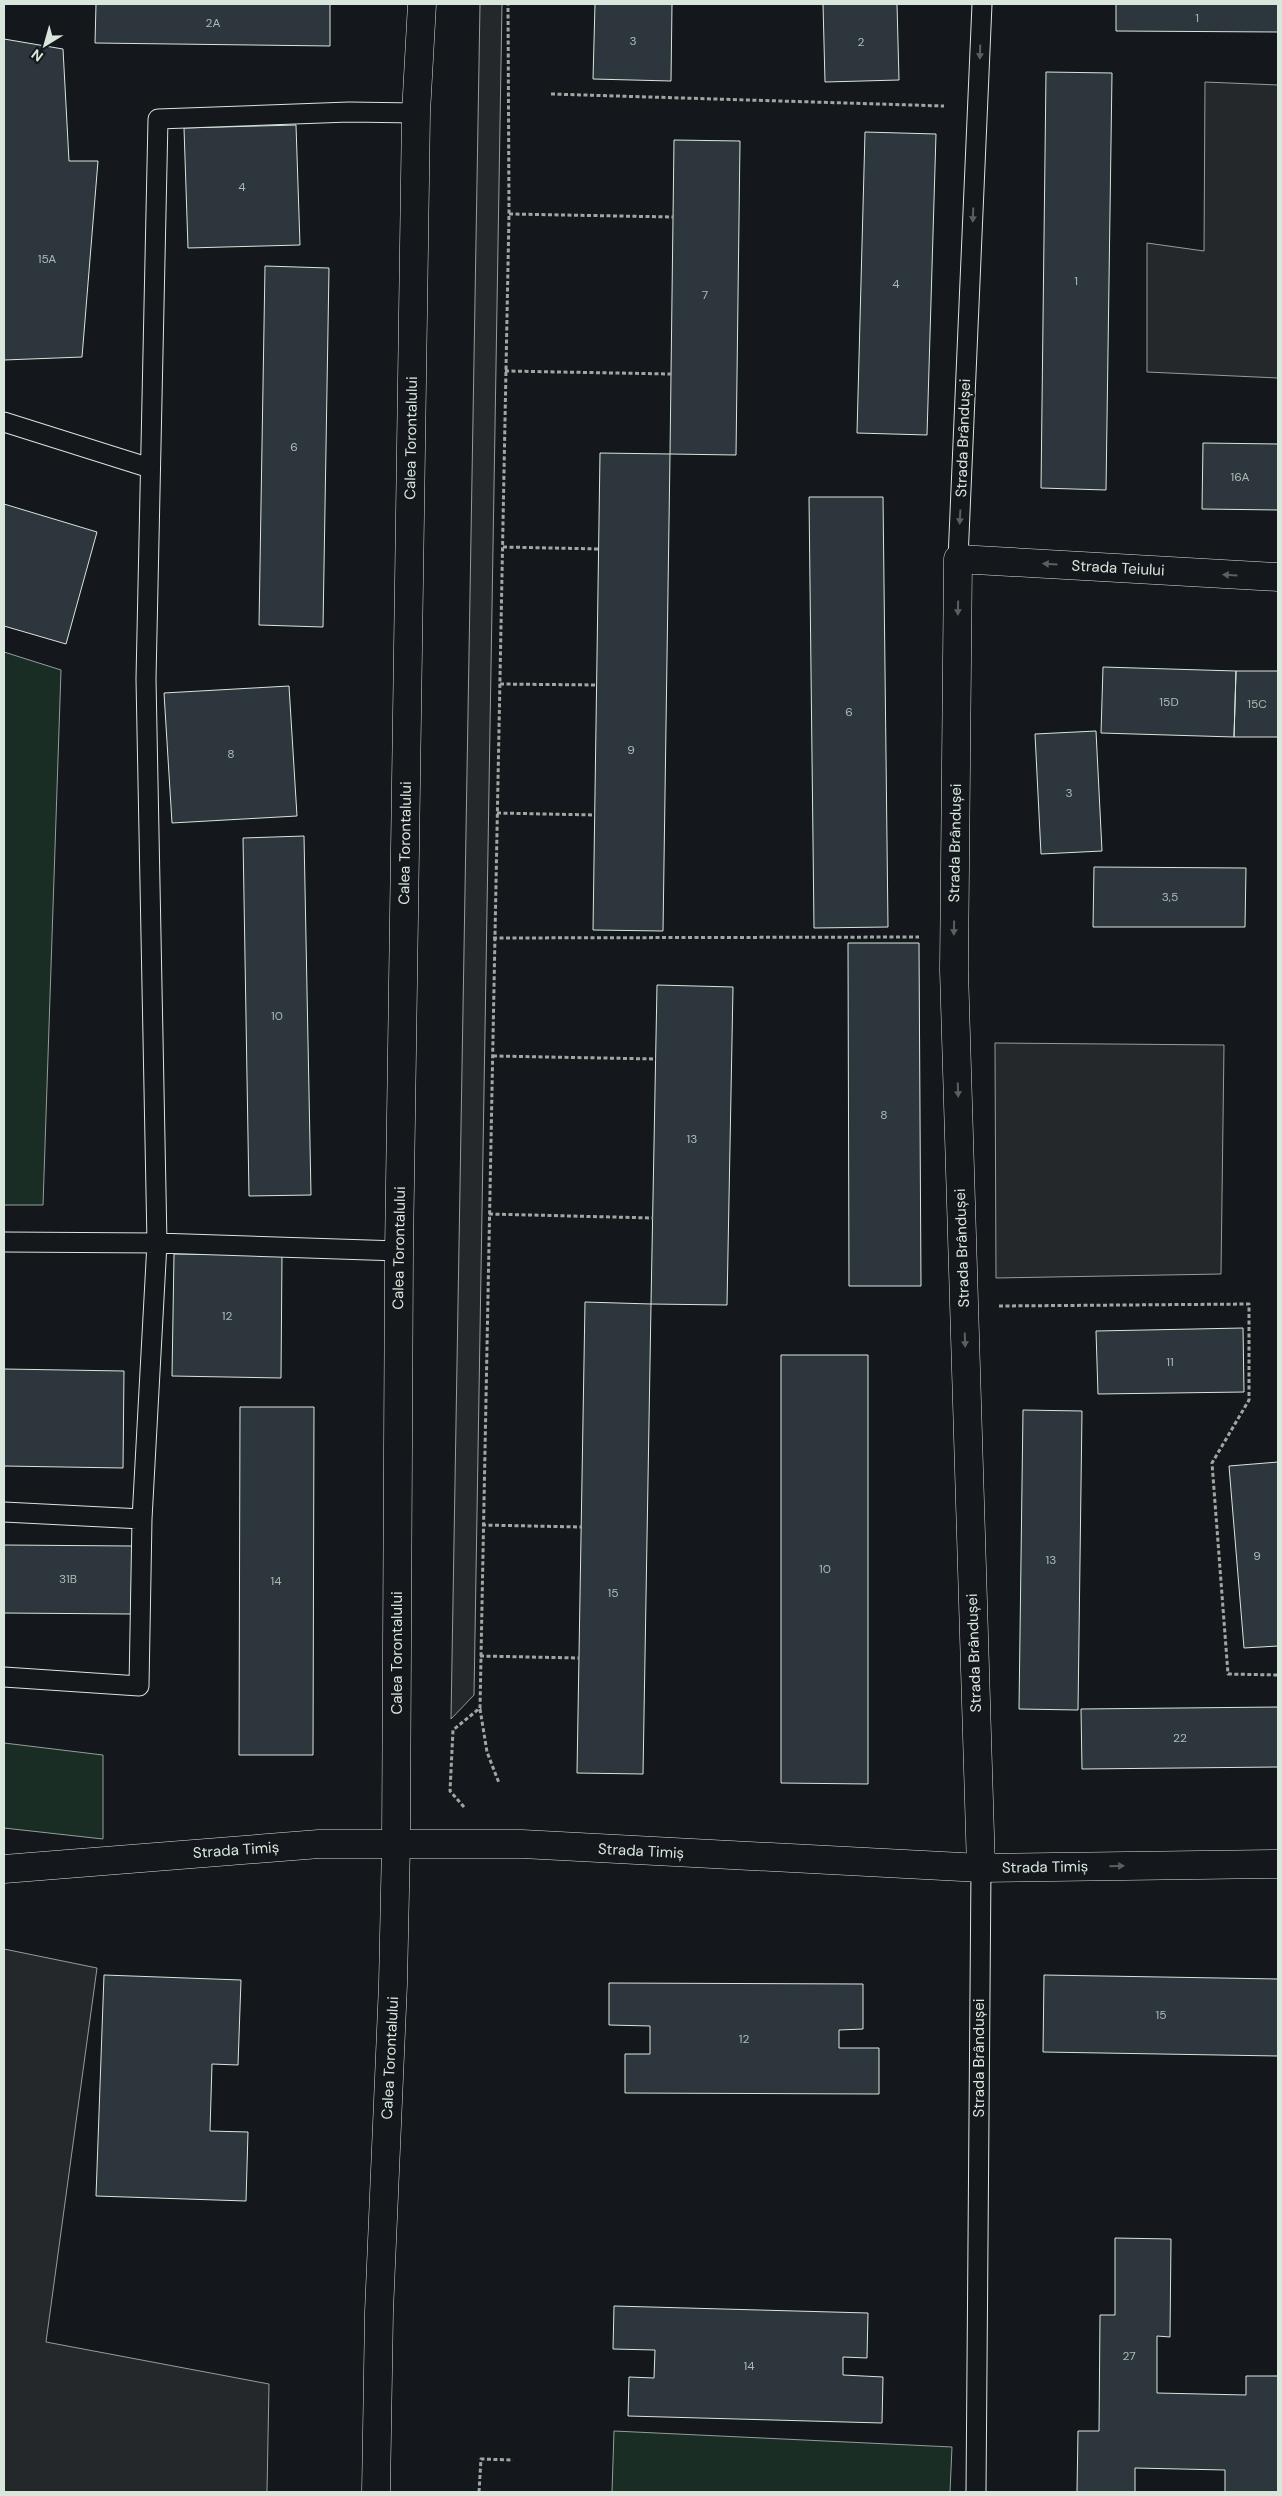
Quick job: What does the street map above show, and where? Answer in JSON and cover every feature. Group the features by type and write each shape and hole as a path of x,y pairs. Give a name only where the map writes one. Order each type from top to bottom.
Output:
{"street":[{"name":"Calea Torontalului","path":"376,2492 379,2312 393,1984 396,1844 399,1251 416,113 422,4"},
{"name":"Strada Teiului","path":"958,559 1278,577"},
{"name":"Strada Brândușei","path":"958,559 954,936 981,1868"},
{"name":"Strada Timiș","path":"4,1869 319,1844 522,1844 981,1868 1278,1864"}],"lane":[{"name":"Strada Brândușei","path":"958,559 982,4"},
{"path":"4,1677 139,1686 142,1519 157,1243 146,679 158,119 349,112 416,113"},
{"path":"4,422 150,468"},
{"path":"4,1242 157,1243 399,1251"},
{"path":"4,1512 142,1519"},
{"name":"Strada Brândușei","path":"976,2492 981,1868"}],"path":[{"path":"499,1783 487,1752 480,1708 480,1656 509,214 508,4"},
{"path":"552,94 978,107"},
{"path":"509,214 673,217"},
{"path":"505,371 671,374"},
{"path":"503,547 599,549"},
{"path":"500,684 597,685"},
{"path":"497,812 595,815"},
{"path":"493,938 954,936"},
{"path":"493,1056 656,1059"},
{"path":"490,1214 653,1218"},
{"path":"964,1306 1249,1304 1249,1400 1212,1463 1228,1674 1278,1675"},
{"path":"482,1525 581,1527"},
{"path":"480,1656 579,1658"},
{"path":"466,1809 450,1791 453,1730 480,1708"},
{"path":"479,2492 481,2460 513,2460"}],"green space":[{"path":"4,652 61,670 43,1205 4,1205"},
{"path":"4,1743 103,1755 103,1839 4,1828"},
{"path":"614,2431 952,2447 950,2492 612,2492"}],"shaded area":[{"path":"480,4 502,4 474,1695 451,1719"},
{"path":"1205,82 1278,85 1278,378 1147,372 1147,243 1204,251"},
{"path":"995,1043 1224,1045 1221,1274 996,1278"},
{"path":"4,1949 97,1968 46,2342 269,2384 267,2492 4,2492"}],"building":[{"path":"96,4 330,4 330,46 95,43"},
{"path":"595,4 672,4 671,81 593,79"},
{"path":"823,4 897,4 899,80 825,82"},
{"path":"1116,4 1278,4 1278,32 1116,31"},
{"path":"4,39 63,49 69,161 98,161 82,357 4,360"},
{"path":"1046,72 1112,73 1106,490 1041,488"},
{"path":"296,125 300,245 188,248 184,128"},
{"path":"865,132 936,134 927,435 857,433"},
{"path":"674,140 740,141 736,455 670,454"},
{"path":"265,266 329,268 323,627 259,625"},
{"path":"1203,443 1278,444 1278,510 1202,509"},
{"path":"600,453 670,454 663,931 593,930"},
{"path":"809,497 883,497 888,927 814,928"},
{"path":"4,504 97,532 66,644 4,626"},
{"path":"1103,667 1236,671 1234,737 1101,733"},
{"path":"1236,671 1278,671 1278,737 1234,737"},
{"path":"289,686 297,816 172,823 164,693"},
{"path":"1096,731 1102,851 1041,854 1035,734"},
{"path":"304,836 311,1195 249,1196 243,838"},
{"path":"1094,867 1246,868 1245,927 1093,927"},
{"path":"848,943 919,943 921,1286 849,1286"},
{"path":"657,985 733,987 727,1305 651,1304"},
{"path":"174,1254 282,1255 281,1378 172,1376"},
{"path":"585,1302 651,1304 643,1774 577,1773"},
{"path":"1243,1328 1244,1392 1098,1394 1096,1331"},
{"path":"781,1355 868,1355 868,1784 781,1783"},
{"path":"4,1369 124,1371 123,1468 4,1466"},
{"path":"240,1407 314,1407 313,1755 239,1755"},
{"path":"1023,1410 1082,1411 1078,1710 1019,1709"},
{"path":"1278,1462 1278,1646 1244,1648 1229,1466"},
{"path":"4,1545 132,1546 131,1614 4,1613"},
{"path":"1278,1707 1278,1767 1082,1769 1081,1709"},
{"path":"104,1975 241,1980 238,2065 212,2064 210,2131 248,2132 246,2201 96,2196"},
{"path":"1044,1975 1278,1979 1278,2056 1043,2052"},
{"path":"609,1983 863,1984 863,2029 839,2030 839,2048 879,2048 879,2094 625,2093 625,2054 650,2054 650,2026 609,2025"},
{"path":"1115,2238 1171,2239 1170,2337 1157,2336 1157,2393 1246,2395 1246,2376 1278,2376 1278,2492 1225,2492 1225,2470 1135,2468 1135,2492 1077,2492 1078,2431 1099,2431 1100,2315 1115,2315"},
{"path":"614,2306 868,2313 867,2358 843,2357 843,2375 883,2377 882,2423 628,2416 629,2377 654,2378 655,2350 613,2349"}]}
